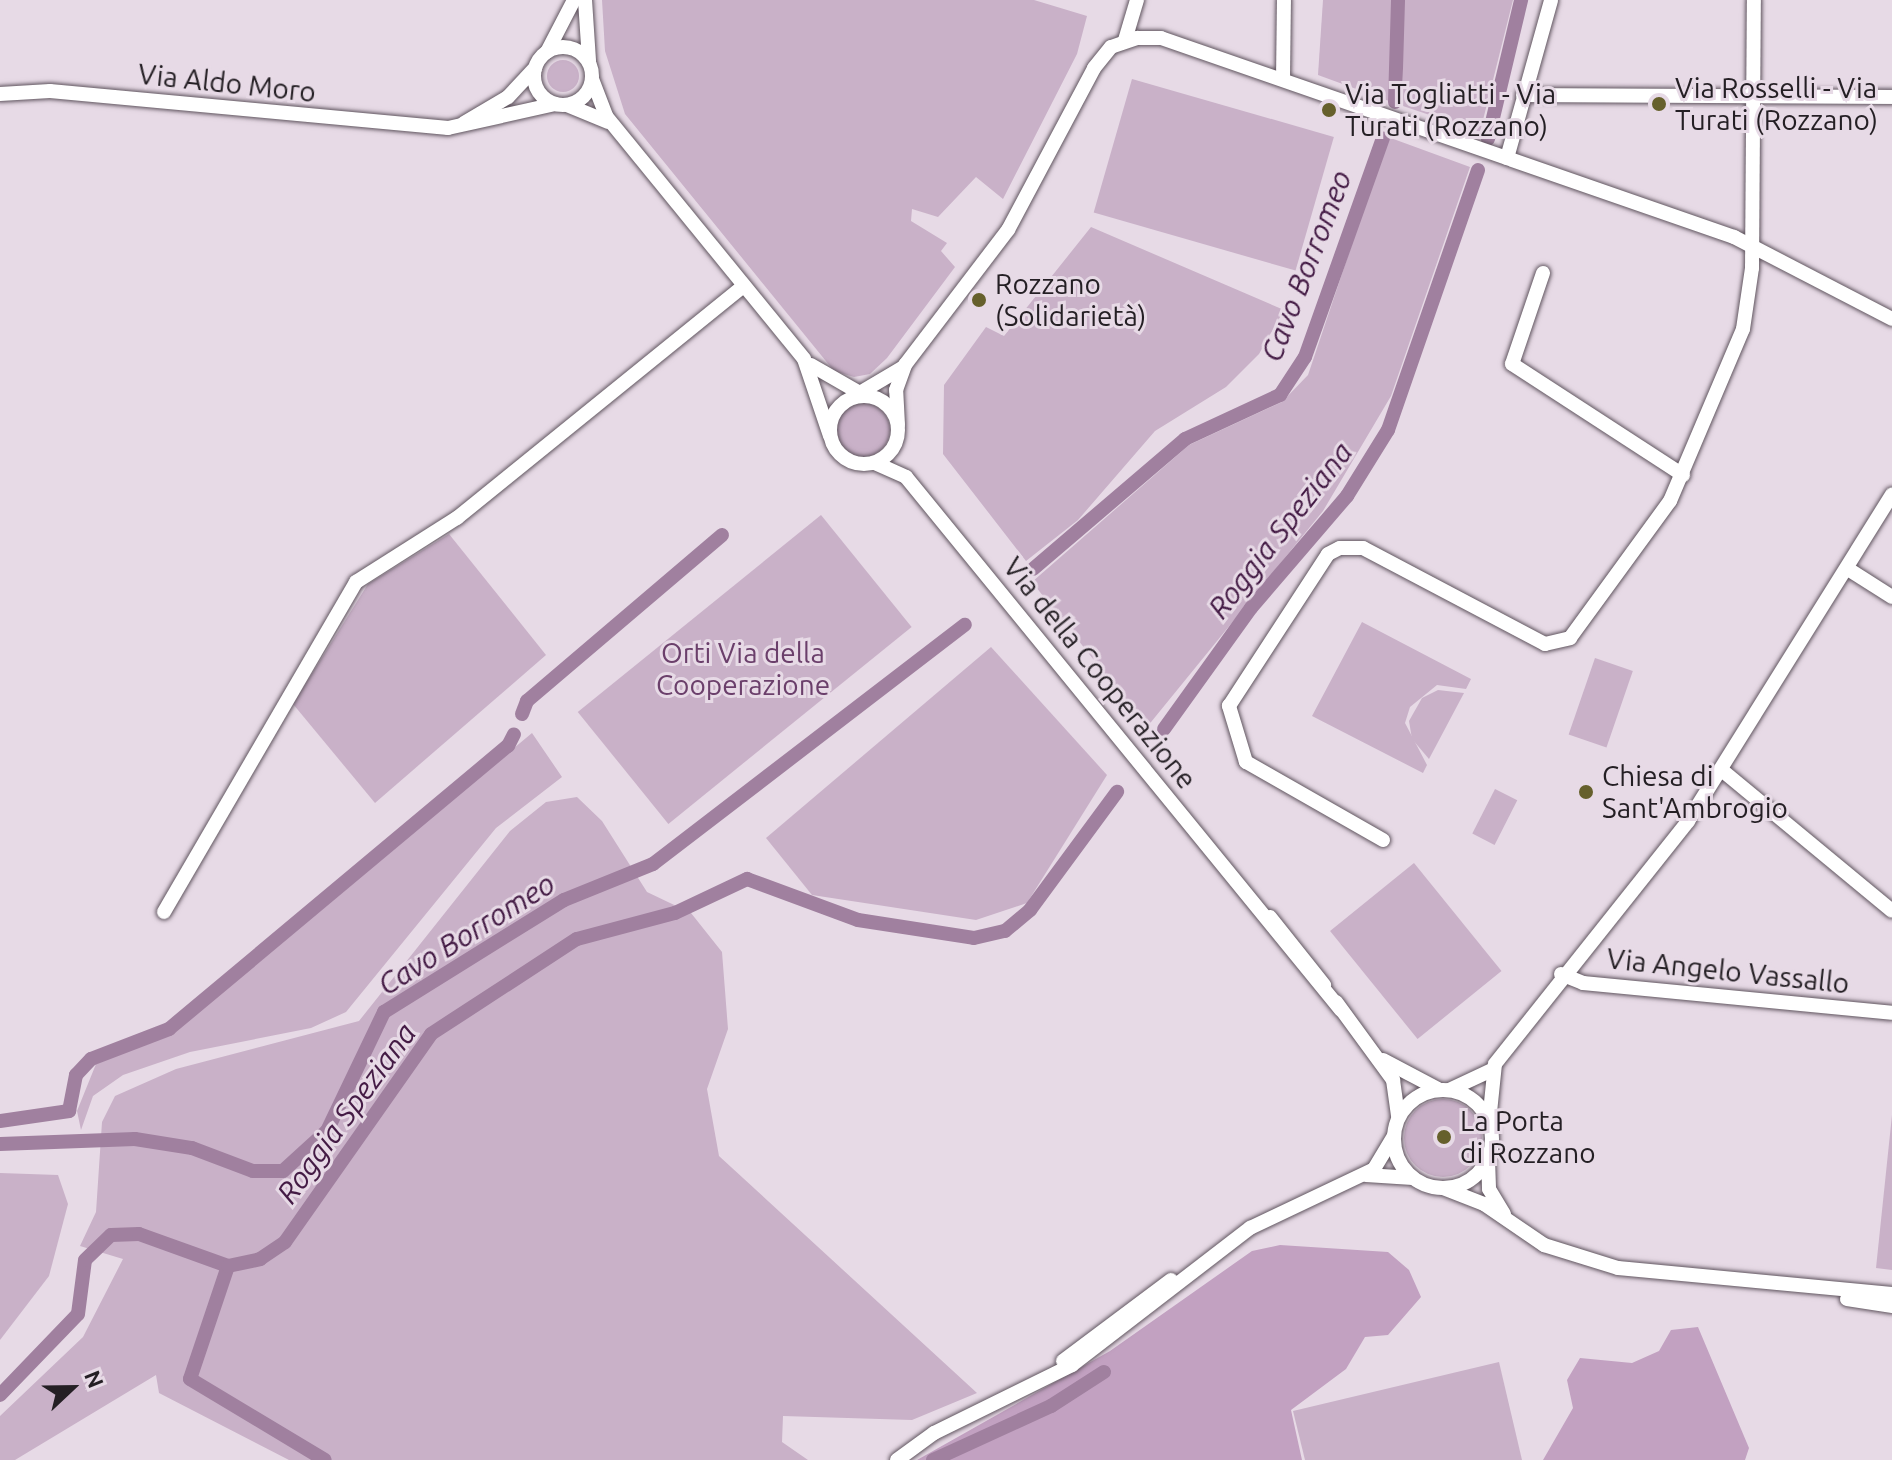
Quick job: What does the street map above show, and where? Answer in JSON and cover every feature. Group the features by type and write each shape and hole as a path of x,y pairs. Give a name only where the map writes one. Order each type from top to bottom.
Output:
{"street":[{"path":"448,128 495,106 536,66 547,52 574,0"},
{"path":"561,105 585,96 591,72 585,0"},
{"path":"830,436 833,415 905,365 1008,230 1118,43 1137,0"},
{"path":"1283,79 1284,0"},
{"path":"1507,158 1551,0"},
{"path":"1383,840 1253,769 1228,716 1232,699 1328,554 1363,548 1561,646 1683,475 1743,329 1752,246 1754,0"},
{"path":"1118,43 1161,38 1507,158 1752,246 1892,319"},
{"path":"547,52 574,49 591,72 612,124 804,359 859,397 889,407 897,431 875,463 847,460 830,436 804,359"},
{"path":"536,66 537,89 561,105 612,124"},
{"name":"Via Aldo Moro","path":"0,94 50,91 448,128 561,105"},
{"path":"1523,95 1892,97"},
{"path":"1543,273 1512,364 1683,475"},
{"path":"164,912 356,582 457,518 744,286"},
{"name":"Via della Cooperazione","path":"905,365 896,390 897,431 906,477"},
{"name":"Via della Cooperazione","path":"875,463 906,477 1254,903 1297,947 1379,1057 1397,1091 1396,1129"},
{"path":"897,1460 1024,1389 1140,1297 1199,1263 1250,1228 1365,1175 1382,1162 1396,1129 1416,1098 1446,1090 1492,1070 1561,974 1723,771 1892,495"},
{"path":"1848,569 1892,597"},
{"path":"1723,771 1892,911"},
{"name":"Via Angelo Vassallo","path":"1561,974 1583,983 1892,1013"},
{"name":"Via della Cooperazione","path":"1379,1057 1446,1090"},
{"path":"1492,1070 1489,1189 1509,1220"},
{"path":"1446,1090 1470,1098 1489,1122"},
{"path":"1396,1129 1413,1178"},
{"path":"1443,1188 1475,1176 1489,1157"},
{"path":"1365,1175 1413,1178 1443,1188 1509,1220 1544,1245 1618,1268 1811,1291 1892,1306"},
{"path":"1811,1291 1892,1294"}],"green space":[{"path":"602,0 1034,0 1087,16 1077,54 1003,199 976,177 938,217 912,209 911,221 947,243 941,251 955,267 887,358 870,374 854,377 834,371 625,114 605,51"},
{"path":"1323,0 1392,0 1389,101 1318,75"},
{"path":"1403,0 1513,0 1480,132 1403,106"},
{"path":"563,60 574,65 579,76 574,87 563,92 552,87 547,76 552,65"},
{"path":"1132,79 1334,137 1296,270 1094,213"},
{"path":"1388,137 1470,167 1391,396 1323,511 1147,727 1032,582 1189,445 1282,402 1308,375"},
{"path":"1091,227 1284,310 1259,354 1226,387 1155,431 1078,520 1026,561 943,454 944,385 986,327 1004,336"},
{"path":"863,403 882,411 890,430 882,449 863,457 844,449 836,430 844,411"},
{"name":"Orti Via della Cooperazione","path":"821,515 912,627 668,824 578,712"},
{"path":"449,534 546,655 375,803 293,704 368,584"},
{"path":"1362,622 1471,679 1466,689 1437,685 1410,707 1405,723 1427,765 1423,773 1312,716"},
{"path":"991,647 1107,775 1027,903 976,920 812,895 766,838"},
{"path":"1595,658 1633,671 1606,748 1569,735"},
{"path":"1438,690 1464,693 1429,759 1412,739 1409,721 1422,698"},
{"path":"532,733 562,777 496,828 346,1012 311,1028 190,1052 123,1075 93,1096 81,1130 77,1111 96,1064 169,1032 200,1009"},
{"path":"1495,789 1517,800 1495,845 1472,834"},
{"path":"577,797 602,821 647,892 691,913 722,952 728,1029 707,1089 719,1156 977,1393 912,1420 783,1416 782,1442 808,1460 289,1460 159,1393 156,1375 15,1460 0,1460 0,1416 83,1337 123,1259 80,1246 96,1212 102,1122 115,1096 176,1069 359,1021 510,831 546,802"},
{"path":"1414,863 1501,971 1418,1039 1330,931"},
{"path":"1435,1099 1451,1099 1465,1105 1476,1116 1482,1138 1476,1160 1465,1171 1451,1177 1435,1177 1421,1171 1410,1160 1404,1146 1404,1130 1410,1116 1421,1105"},
{"path":"1892,1115 1892,1270 1876,1268"},
{"path":"0,1173 58,1175 68,1204 49,1276 0,1340"},
{"path":"1499,1362 1522,1460 1305,1460 1293,1411"}],"shaded area":[{"path":"1280,1245 1388,1252 1409,1270 1421,1297 1388,1335 1365,1337 1346,1369 1291,1410 1302,1460 917,1460 1110,1351 1252,1251"},
{"path":"1698,1327 1749,1448 1745,1460 1543,1460 1573,1408 1567,1380 1580,1358 1632,1363 1659,1351 1671,1330"}],"waterway":[{"name":"Cavo Borromeo","path":"1395,102 1398,0"},
{"name":"Roggia Speziana","path":"1488,139 1521,0"},
{"name":"Cavo Borromeo","path":"1033,569 1185,439 1280,395 1305,357 1383,138"},
{"name":"Roggia Speziana","path":"1164,729 1251,608 1347,496 1388,430 1478,170"},
{"path":"522,714 527,701 722,535"},
{"name":"Cavo Borromeo","path":"0,1144 135,1139 192,1148 253,1171 283,1171 327,1131 384,1012 564,900 653,864 965,625"},
{"path":"0,1121 69,1111 76,1075 91,1059 169,1029 508,746 514,734"},
{"name":"Roggia Speziana","path":"0,1395 78,1314 85,1260 111,1235 139,1234 228,1266 260,1259 285,1242 431,1034 577,939 675,913 747,879 858,920 974,938 1005,931 1030,910 1117,792"},
{"path":"228,1266 190,1379 325,1460"},
{"path":"933,1460 1051,1406 1104,1372"}],"place":[{"name":"Via Rosselli - Via Turati (Rozzano)","path":"1659,104"},
{"name":"Via Togliatti - Via Turati (Rozzano)","path":"1329,110"},
{"name":"Rozzano (Solidarietà)","path":"979,300"},
{"name":"Chiesa di Sant'Ambrogio","path":"1586,792"},
{"name":"La Porta di Rozzano","path":"1444,1137"}]}
